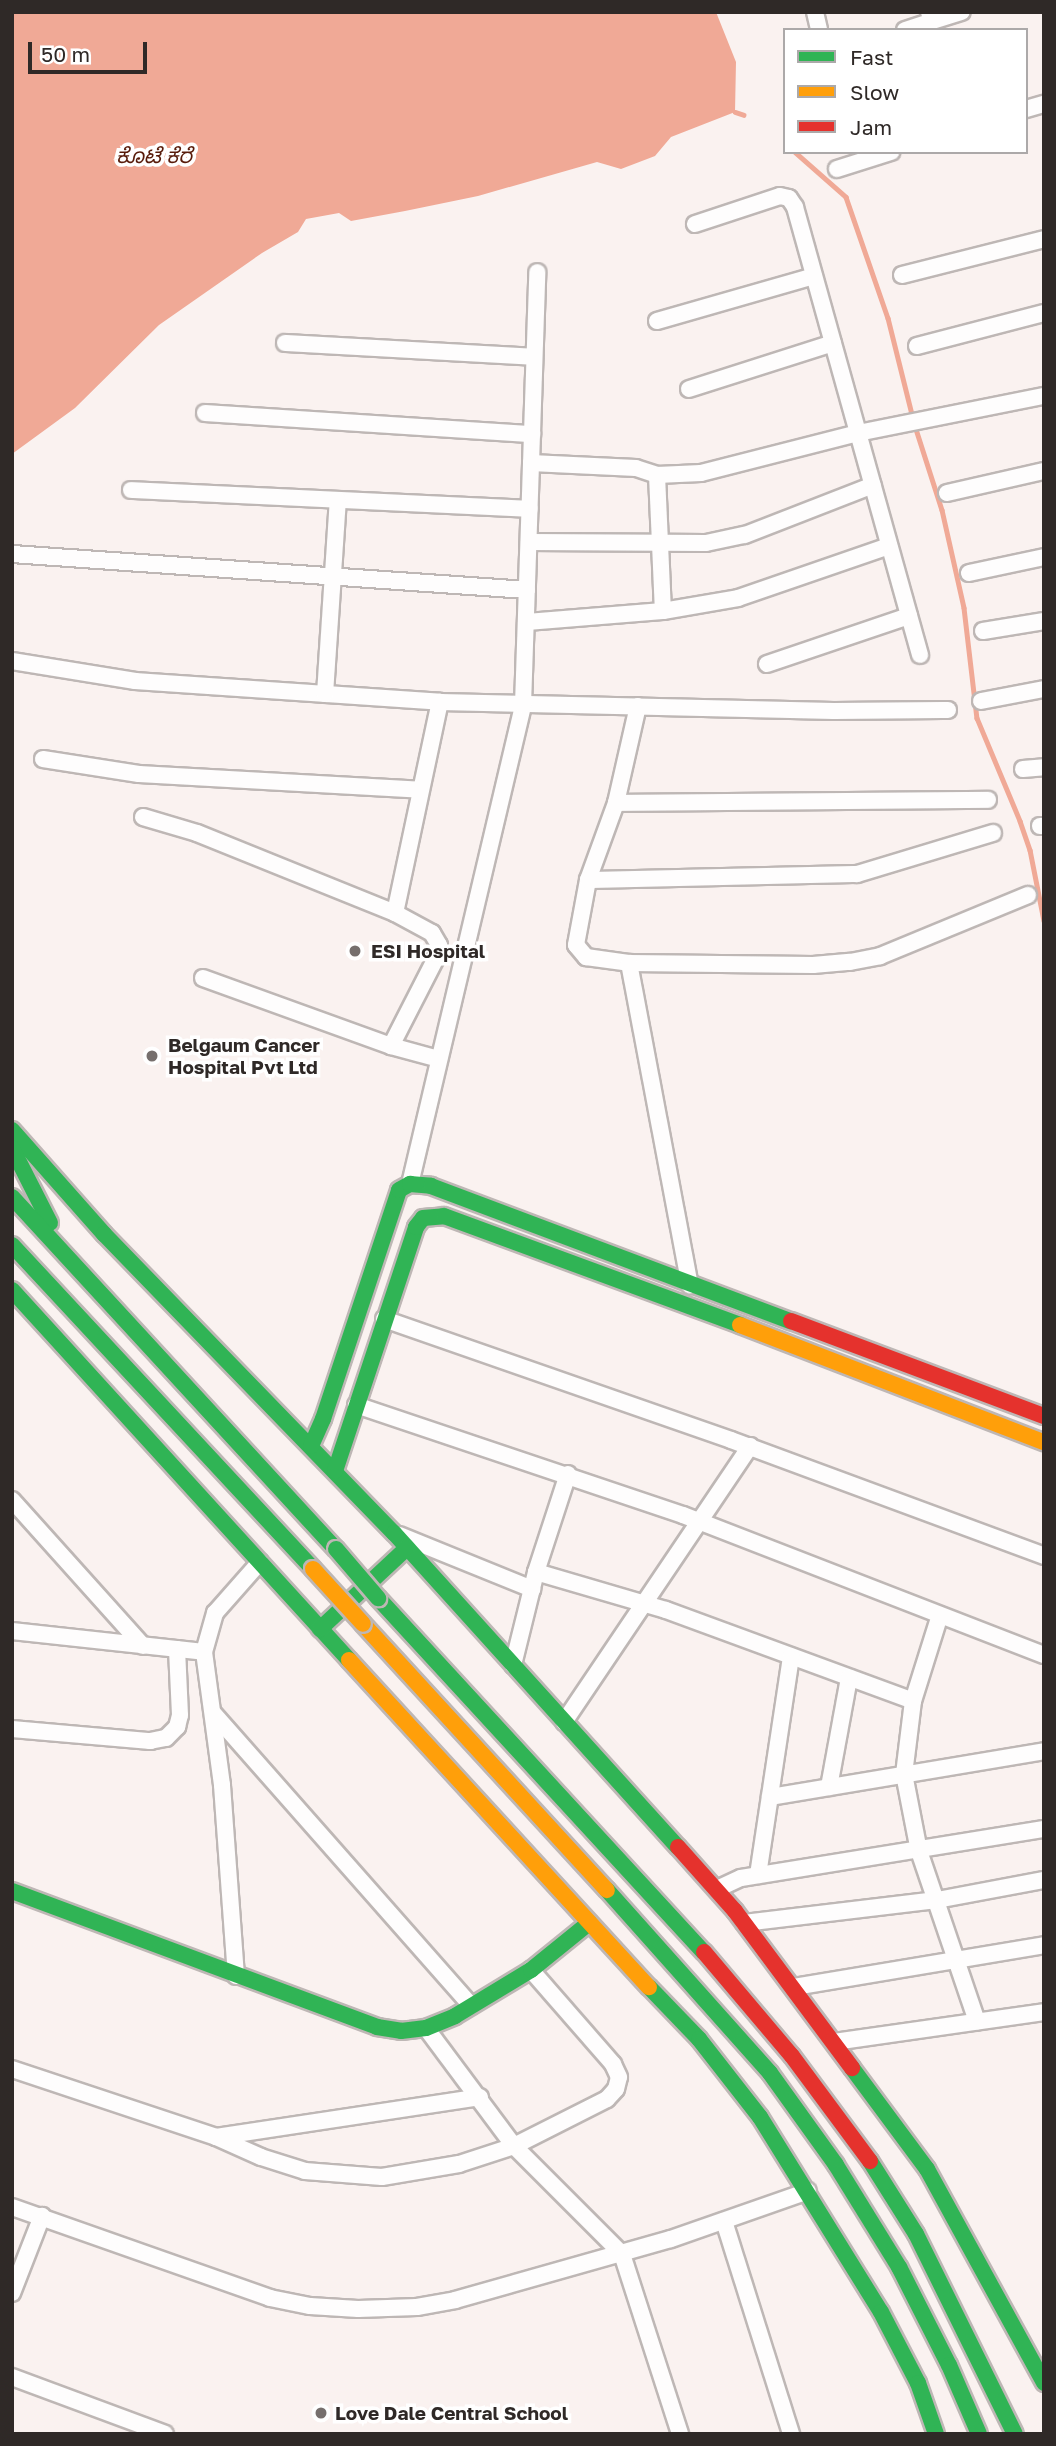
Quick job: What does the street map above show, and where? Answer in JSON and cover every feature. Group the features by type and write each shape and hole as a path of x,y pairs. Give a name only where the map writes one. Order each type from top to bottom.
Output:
{"main road":[{"path":"12,1130 104,1234 394,1533 717,1889 794,1987 927,2169 1044,2383"},
{"path":"12,1148 68,1257"},
{"path":"311,1446 323,1419 399,1190 410,1184 431,1186 1044,1416"},
{"path":"12,1197 707,1955 807,2076 860,2147 916,2234 1015,2434"},
{"path":"335,1471 416,1227 423,1218 444,1216 844,1363 1044,1442"},
{"path":"12,1245 689,1979 770,2073 836,2165 899,2267 949,2365 979,2434"},
{"path":"12,1290 589,1923 699,2039 760,2117 881,2312 918,2384 936,2434"},
{"path":"320,1629 407,1548"},
{"path":"12,1891 377,2027 401,2031 426,2028 471,2006 531,1970 589,1923"}],"street":[{"path":"909,28 931,17 962,12"},
{"path":"837,169 885,154"},
{"path":"695,224 780,196 789,198 795,207 920,655"},
{"path":"902,275 1044,239"},
{"path":"410,1184 523,705 537,272"},
{"path":"657,321 814,276"},
{"path":"917,346 1044,313"},
{"path":"285,343 534,357"},
{"path":"690,389 833,343"},
{"path":"531,463 622,467 657,475 701,473 858,433 1044,396"},
{"path":"205,413 532,434"},
{"path":"947,494 1044,471"},
{"path":"657,475 663,611"},
{"path":"529,542 660,540 706,543 745,535 873,485"},
{"path":"131,490 530,509"},
{"path":"325,694 338,500"},
{"path":"527,622 663,611 756,593 889,546"},
{"path":"12,554 527,590"},
{"path":"969,573 1044,557"},
{"path":"767,664 909,616"},
{"path":"983,631 1044,621"},
{"path":"12,661 135,681 440,702 948,710"},
{"path":"981,701 1044,689"},
{"path":"395,913 440,702"},
{"path":"638,706 616,803 588,880 576,945 586,957 629,963 813,965 850,962 880,956 1028,895"},
{"path":"43,759 139,774 421,790"},
{"path":"1023,769 1044,767"},
{"path":"616,803 988,800"},
{"path":"143,817 197,833 395,913 432,933 439,944 436,958 391,1046"},
{"path":"588,880 857,874 993,833"},
{"path":"629,963 690,1285"},
{"path":"203,978 391,1046 439,1059"},
{"path":"384,1318 750,1446 1044,1556"},
{"path":"356,1405 568,1474 701,1522 1044,1655"},
{"path":"564,1722 750,1446"},
{"path":"513,1665 536,1572 568,1474"},
{"path":"12,1500 143,1646"},
{"path":"394,1533 532,1589"},
{"path":"236,1976 214,1714 204,1652 215,1613 260,1562"},
{"path":"536,1572 645,1603 913,1701"},
{"path":"940,1615 913,1701 904,1774 919,1851 958,1958 977,2021"},
{"path":"12,1631 204,1652"},
{"path":"12,1729 150,1741 166,1738 177,1727 180,1715 177,1649"},
{"path":"758,1875 791,1656"},
{"path":"829,1787 849,1678"},
{"path":"214,1714 471,2006"},
{"path":"770,1797 1044,1751"},
{"path":"717,1889 741,1878 1044,1829"},
{"path":"744,1923 937,1900 1044,1880"},
{"path":"794,1987 1044,1945"},
{"path":"12,2069 216,2137 261,2157 305,2171 354,2177 382,2177 459,2164 514,2146 607,2099 617,2089 619,2077 613,2064 531,1970"},
{"path":"834,2042 1044,2011"},
{"path":"426,2028 514,2146 622,2254 680,2434"},
{"path":"216,2137 480,2097"},
{"path":"12,2207 270,2298 310,2306 358,2309 430,2305 622,2254 808,2191"},
{"path":"12,2292 42,2216"},
{"path":"724,2221 791,2434"},
{"path":"12,2377 165,2434"}],"water":[{"name":"ಕೊಟೆ ಕೆರೆ","path":"12,12 716,12 736,62 735,112 671,137 655,156 621,169 597,162 478,196 405,211 351,221 339,213 306,219 298,232 262,253 159,325 75,408 12,454"}],"waterway":[{"path":"735,112 744,115"},
{"path":"797,154 846,197 888,318 912,414"},
{"path":"915,426 942,510 964,608 977,718 1030,850 1044,921"}],"traffic: fast":[{"path":"12,1130 104,1234 394,1533 678,1847"},
{"path":"12,1148 50,1223"},
{"path":"311,1446 323,1419 399,1190 410,1184 431,1186 791,1321"},
{"path":"12,1197 336,1549"},
{"path":"335,1471 416,1227 423,1218 444,1216 740,1325"},
{"path":"12,1245 313,1569"},
{"path":"12,1290 349,1660"},
{"path":"320,1629 407,1548"},
{"path":"336,1549 378,1598"},
{"path":"378,1598 704,1952"},
{"path":"607,1890 770,2073 836,2165 899,2267 949,2365 979,2434"},
{"path":"12,1891 377,2027 401,2031 426,2028 455,2016 531,1970 589,1923"},
{"path":"649,1987 699,2039 760,2117 881,2312 918,2383 936,2434"},
{"path":"852,2068 927,2169 1044,2383"},
{"path":"870,2161 916,2234 1015,2434"}],"traffic: slow":[{"path":"740,1325 1044,1442"},
{"path":"313,1569 363,1624"},
{"path":"363,1624 607,1890"},
{"path":"349,1660 649,1987"}],"traffic: jam":[{"path":"791,1321 1044,1416"},
{"path":"678,1847 735,1911 852,2068"},
{"path":"704,1952 792,2056 870,2161"}],"place":[{"name":"ESI Hospital","path":"355,951"},
{"name":"Belgaum Cancer Hospital Pvt Ltd","path":"152,1056"},
{"name":"Love Dale Central School","path":"321,2413"}]}
